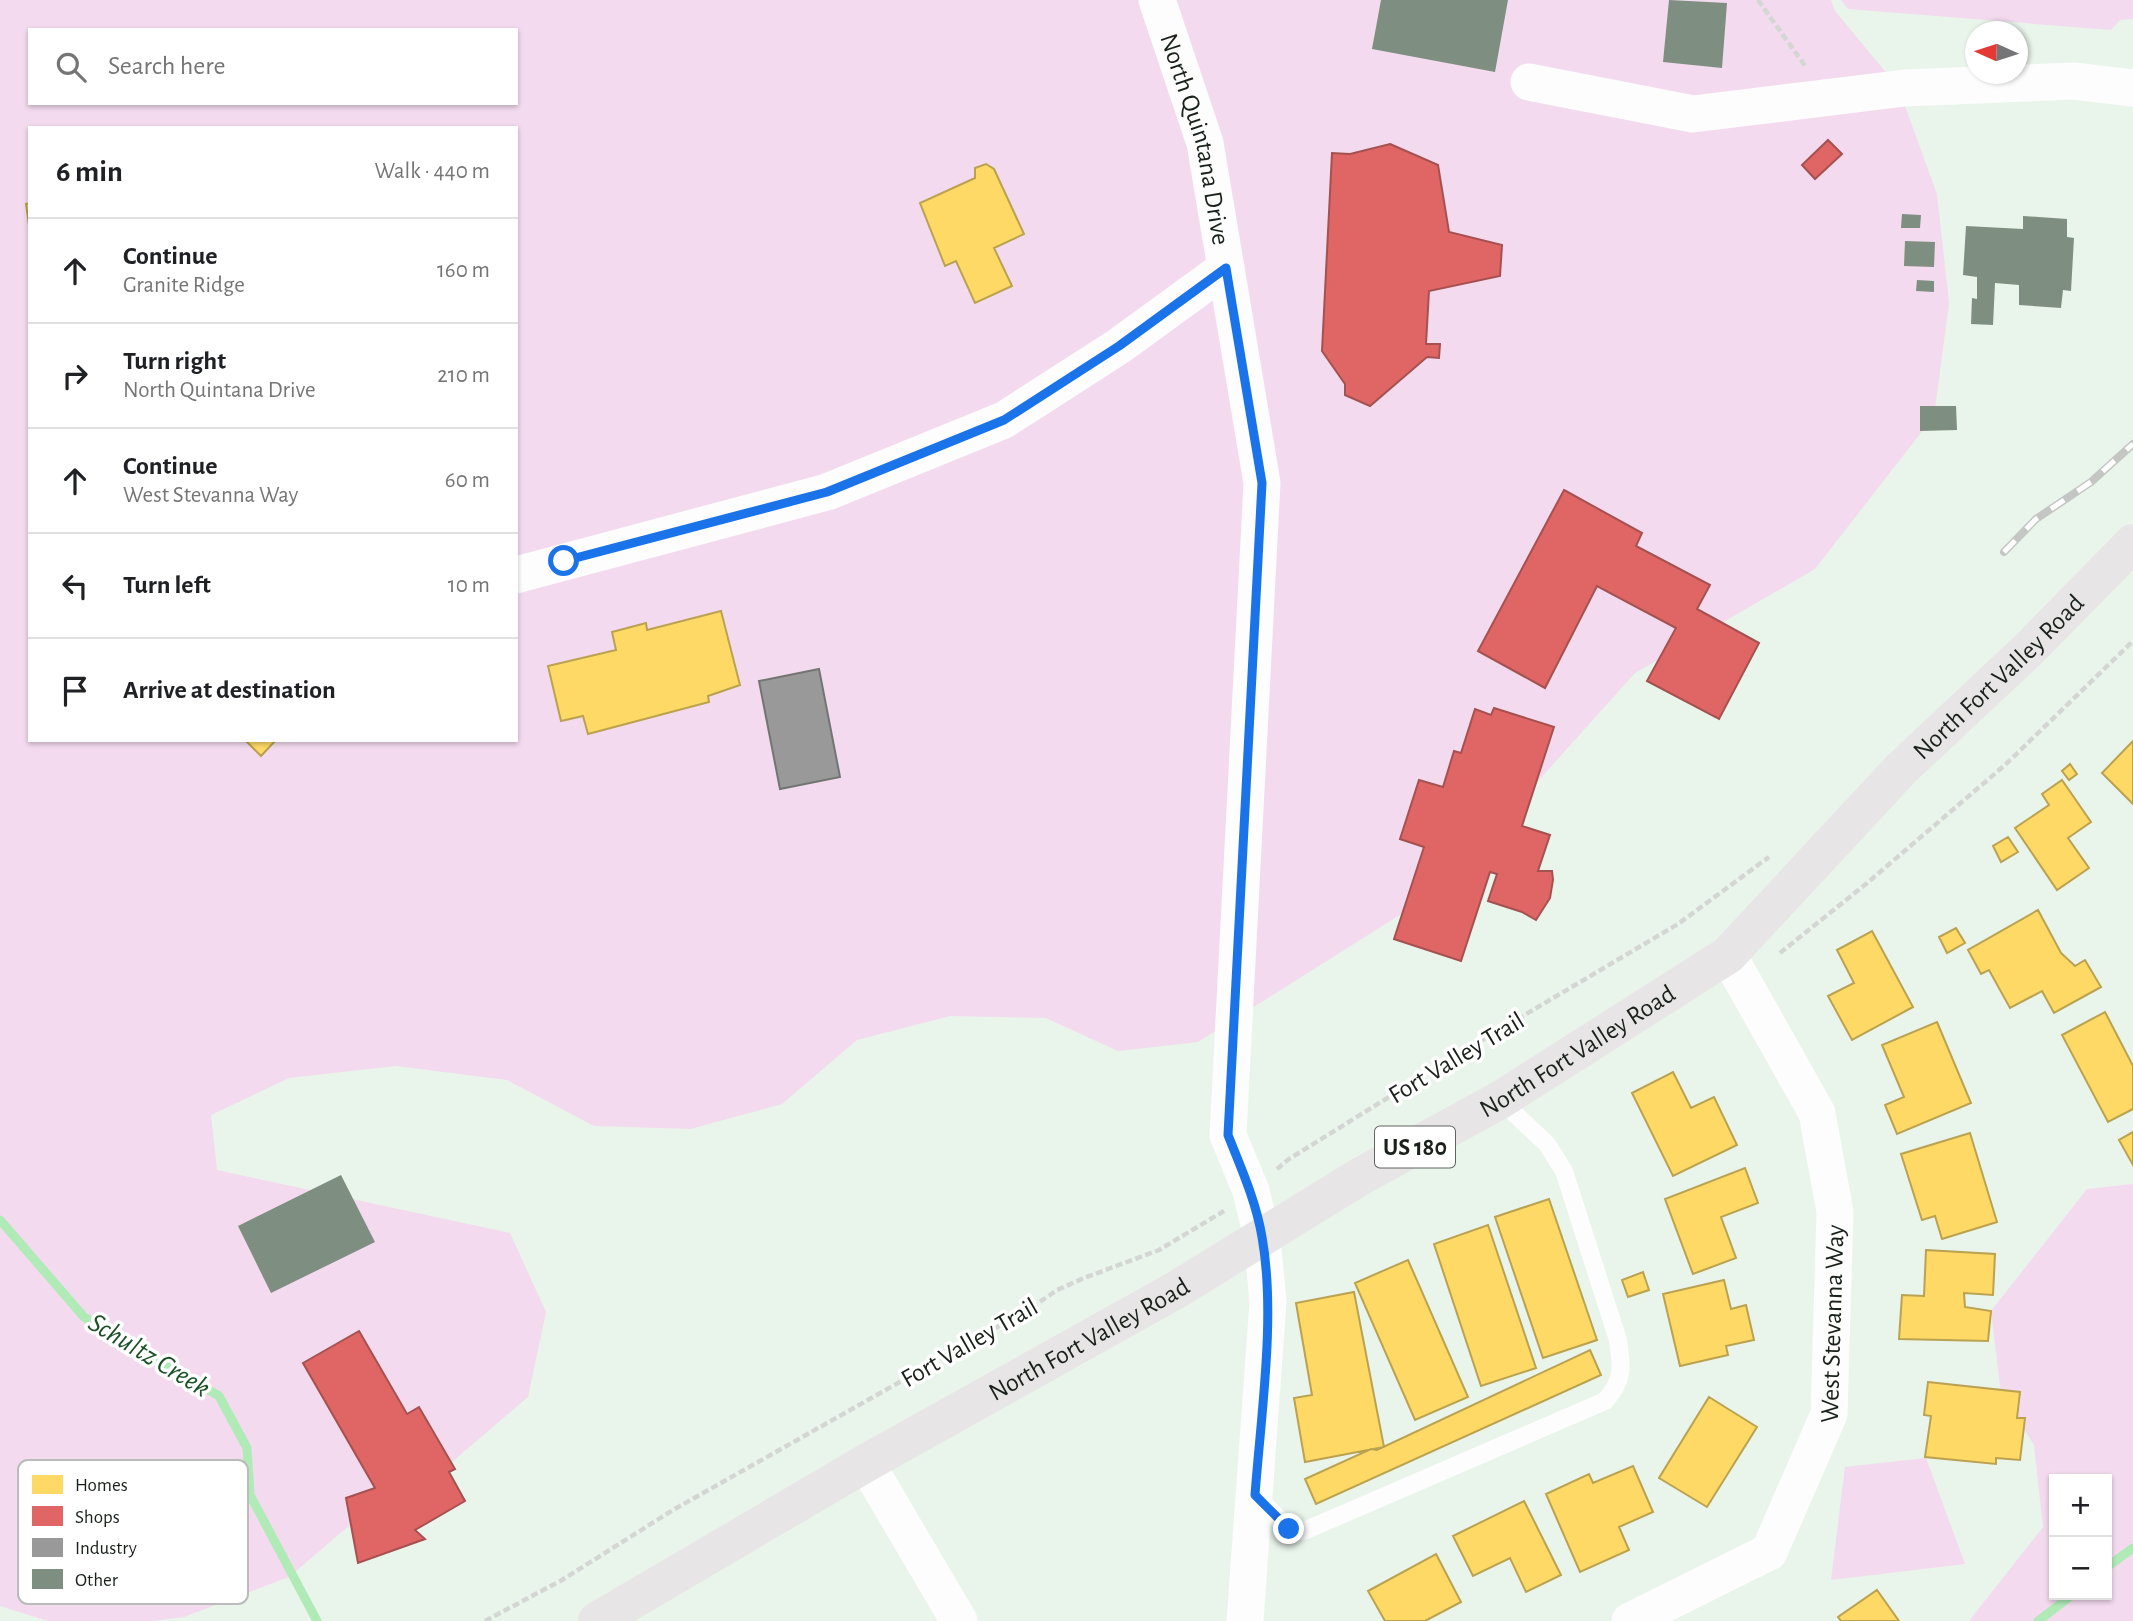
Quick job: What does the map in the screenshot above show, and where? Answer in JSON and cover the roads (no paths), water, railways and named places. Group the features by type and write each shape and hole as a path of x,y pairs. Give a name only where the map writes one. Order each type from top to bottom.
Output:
{"main road":[{"name":"North Fort Valley Road","path":"597,1621 866,1463 1176,1290 1361,1176 1500,1100 1728,956 1901,769 2030,648 2133,543"}],"street":[{"name":"North Quintana Drive","path":"1157,0 1205,143 1262,483 1228,1135 1251,1191 1262,1237"},
{"path":"1530,82 1693,114 1905,88 2073,80 2133,88"},
{"path":"518,574 827,492 1004,420 1119,346 1226,268"},
{"name":"West Stevanna Way","path":"1630,1621 1769,1552 1829,1414 1835,1212 1816,1113 1728,956"},
{"path":"1245,1621 1268,1302 1262,1237"},
{"path":"866,1463 959,1621"}],"lane":[{"path":"1255,1495 1289,1529 1304,1531 1605,1401 1618,1386 1621,1364 1618,1340 1563,1171 1547,1144 1500,1100"}],"waterway":[{"name":"Schultz Creek","path":"0,1220 84,1317 219,1396 247,1448 248,1460"},
{"name":"Schultz Creek","path":"248,1464 250,1495 317,1621"},
{"path":"2112,1563 2133,1548"},
{"path":"2038,1621 2065,1600"}],"railway":[{"path":"2004,552 2036,519 2091,482 2133,444"}]}
